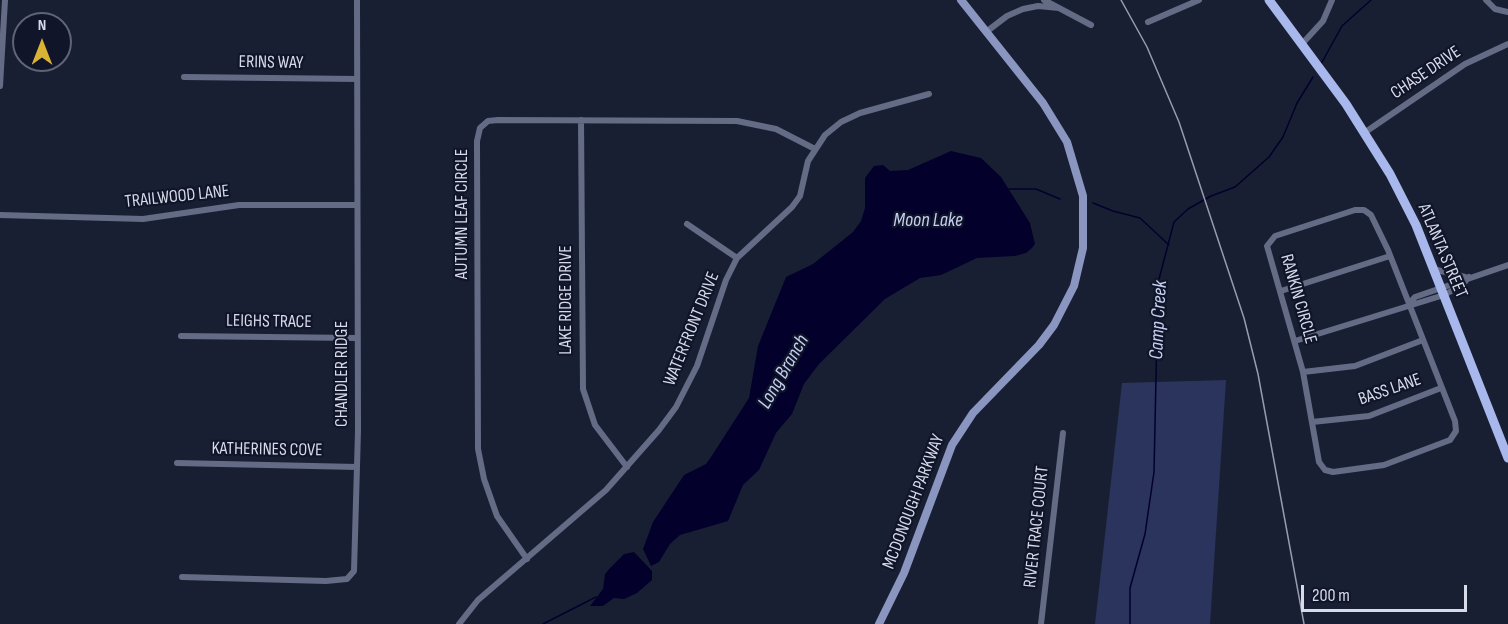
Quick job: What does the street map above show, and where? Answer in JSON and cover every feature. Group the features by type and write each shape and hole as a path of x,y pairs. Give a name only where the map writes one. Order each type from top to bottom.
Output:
{"main road":[{"name":"ATLANTA STREET","path":"1269,0 1364,132 1416,225 1505,443 1508,458"}],"street":[{"path":"0,86 5,0"},
{"name":"CHANDLER RIDGE","path":"182,577 326,581 351,576 356,548 357,467 357,0"},
{"name":"MCDONOUGH PARKWAY","path":"879,624 904,573 952,445 973,413 1039,345 1054,326 1074,286 1081,259 1085,223 1083,196 1067,142 1050,112 961,0"},
{"path":"1044,0 1091,25"},
{"path":"1148,22 1199,0"},
{"path":"1301,45 1323,21 1332,0"},
{"path":"1486,0 1496,9 1508,12"},
{"path":"986,32 1007,16 1023,9 1038,6 1059,8"},
{"name":"CHASE DRIVE","path":"1364,132 1465,64 1508,44"},
{"name":"ERINS WAY","path":"184,77 357,79"},
{"name":"WATERFRONT DRIVE","path":"459,624 478,600 584,510 627,467 659,430 686,389 706,344 726,280 737,258 792,207 800,196 808,161 825,135 850,117 929,94"},
{"name":"AUTUMN LEAF CIRCLE","path":"527,560 497,516 484,479 478,449 477,138 483,125 492,120 737,121 776,129 815,149"},
{"name":"LAKE RIDGE DRIVE","path":"580,120 583,389 595,425 627,467"},
{"name":"TRAILWOOD LANE","path":"0,215 143,219 239,205 357,205"},
{"name":"RANKIN CIRCLE","path":"1355,210 1364,210 1373,219 1390,256 1456,425 1454,436 1379,467 1333,472 1325,470 1319,462 1303,372 1267,246 1270,239 1278,234 1355,210"},
{"path":"687,224 737,258"},
{"path":"1281,291 1390,256"},
{"path":"1433,269 1448,275 1468,277 1508,265"},
{"path":"1295,341 1368,320 1462,285 1468,277"},
{"name":"LEIGHS TRACE","path":"182,336 356,338"},
{"path":"1303,372 1355,366 1423,340"},
{"name":"BASS LANE","path":"1312,422 1369,416 1442,388"},
{"name":"RIVER TRACE COURT","path":"1041,624 1063,434"},
{"name":"KATHERINES COVE","path":"177,463 357,467"}],"shaded area":[{"path":"1226,380 1210,624 1095,624 1122,383"}],"water":[{"name":"Moon Lake","path":"951,151 981,158 1001,177 1030,223 1035,244 1026,253 1015,256 977,258 941,275 920,278 885,299 819,364 804,384 792,414 776,433 759,470 743,485 728,521 680,535 670,544 659,562 651,566 643,549 653,522 684,475 706,464 749,398 758,346 786,277 813,264 853,232 861,221 865,208 865,178 874,166 883,165 890,171 908,170"},
{"path":"634,552 652,571 652,580 637,593 624,599 614,598 603,606 590,606 603,589 605,574 624,554"}],"waterway":[{"name":"Camp Creek","path":"1321,64 1342,26 1371,0"},
{"name":"Camp Creek","path":"1130,624 1130,588 1145,534 1154,472 1158,283 1174,222 1188,209 1211,196 1235,187 1269,157 1283,137 1297,103 1313,77"},
{"name":"Long Branch","path":"1009,189 1036,189 1060,199"},
{"name":"Long Branch","path":"1093,203 1140,218 1169,245"},
{"name":"Long Branch","path":"543,624 596,597"}],"railway":[{"path":"1121,0 1147,47 1179,122 1244,318 1258,374 1304,624"}]}
